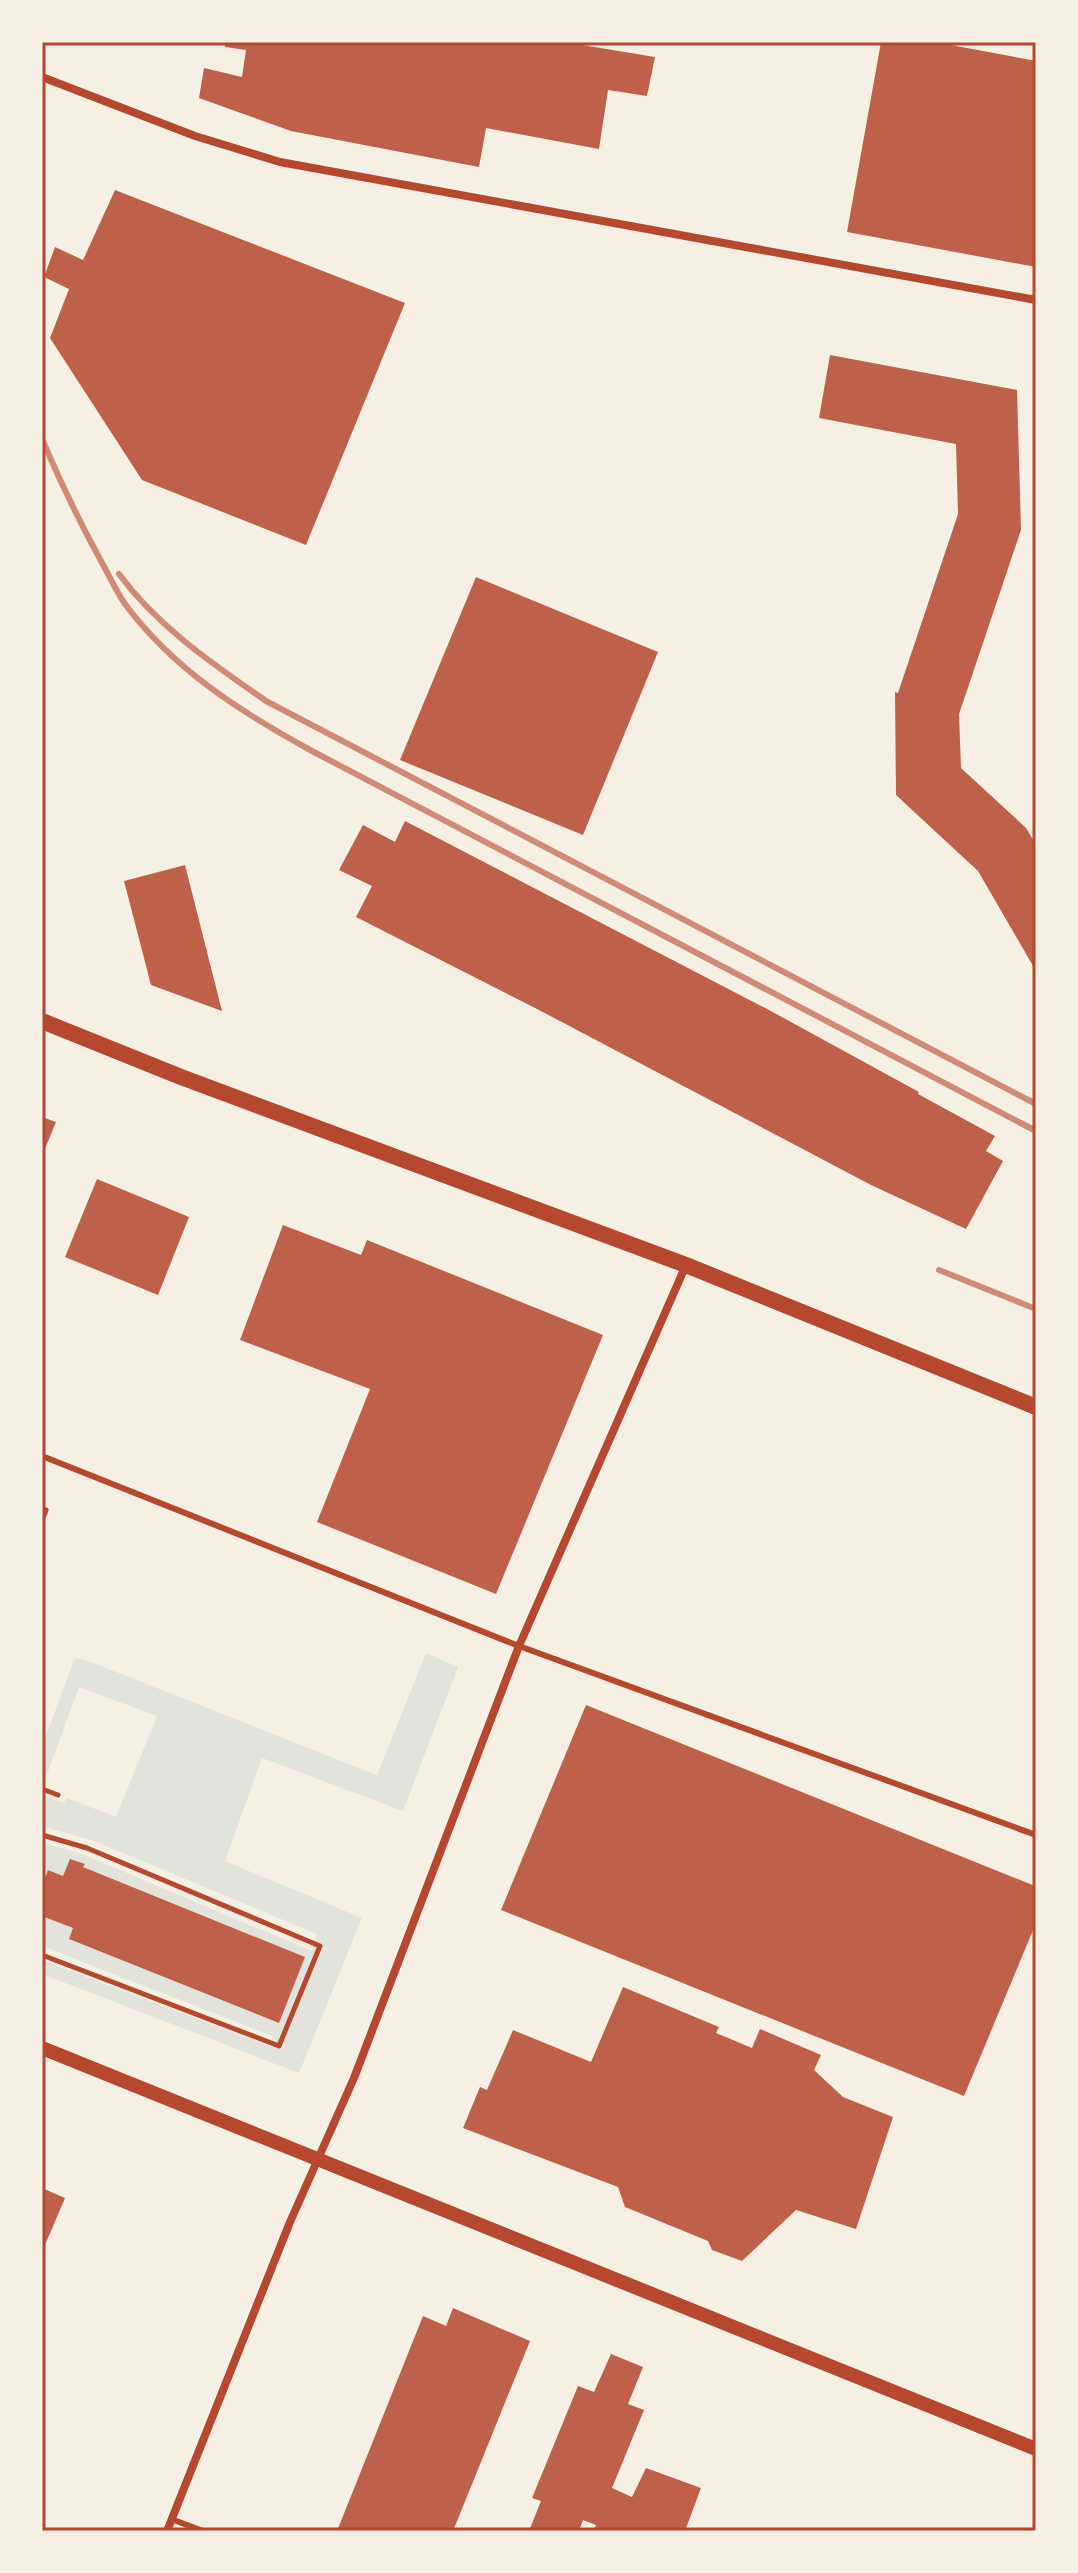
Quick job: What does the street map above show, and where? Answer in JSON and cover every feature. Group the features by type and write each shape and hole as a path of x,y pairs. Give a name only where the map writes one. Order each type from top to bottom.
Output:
{"main road":[{"path":"42,1021 181,1077 686,1265 1036,1407"}],"street":[{"path":"42,77 195,136 280,162 1036,300"},
{"path":"167,2531 290,2222 354,2078 519,1646 686,1265"},
{"path":"42,2048 1036,2449"}],"lane":[{"path":"42,1456 519,1646 1036,1835"},
{"path":"171,2519 203,2531"}],"path":[{"path":"42,1509 46,1510 42,1520"},
{"path":"42,1789 58,1795"},
{"path":"42,1835 87,1848 320,1946 279,2046 42,1955"}],"shaded area":[{"path":"426,1653 458,1667 403,1811 262,1758 225,1861 362,1918 299,2073 42,1974 42,1960 271,2047 275,2037 42,1946 42,1916 73,1928 69,1939 279,2022 305,1957 83,1867 84,1864 71,1859 63,1876 42,1886 42,1842 82,1854 312,1951 317,1934 94,1841 42,1826 42,1795 64,1803 67,1798 116,1817 157,1716 79,1687 45,1780 42,1779 42,1746 75,1658 377,1775"}],"building":[{"path":"225,42 564,42 655,57 647,96 608,90 599,149 486,128 479,167 291,131 199,98 204,68 242,77 246,50 225,47"},
{"path":"881,42 935,42 1036,61 1036,267 847,232"},
{"path":"115,190 405,303 306,545 142,480 50,338 69,289 44,277 55,247 83,260"},
{"path":"830,355 1017,390 1021,530 959,714 961,768 1026,828 1036,845 1036,971 978,871 896,795 895,692 898,693 958,514 956,444 819,418"},
{"path":"476,577 658,652 583,835 400,760"},
{"path":"405,821 769,1010 995,1136 986,1151 1003,1161 966,1229 871,1185 356,917 372,886 339,870 363,825 395,842"},
{"path":"185,865 222,1011 151,985 124,881"},
{"path":"42,1117 56,1122 42,1156"},
{"path":"97,1179 189,1217 158,1295 65,1257"},
{"path":"283,1225 361,1255 367,1240 603,1335 496,1594 317,1522 370,1389 240,1340"},
{"path":"586,1705 1035,1886 1036,1923 964,2096 501,1910"},
{"path":"70,1859 305,1957 279,2023 69,1939 73,1928 42,1916 42,1886 48,1870 63,1876"},
{"path":"623,1987 719,2027 716,2033 752,2048 760,2029 821,2055 814,2070 843,2097 893,2117 856,2229 796,2210 742,2261 712,2250 708,2241 625,2207 618,2187 463,2128 480,2087 487,2090 513,2030 591,2062"},
{"path":"42,2188 65,2198 42,2252"},
{"path":"453,2308 530,2341 453,2531 337,2531 423,2316 446,2326"},
{"path":"611,2354 643,2367 628,2404 644,2410 612,2488 632,2497 646,2468 701,2488 685,2531 594,2531 596,2525 583,2520 579,2531 529,2531 541,2501 532,2498 578,2386 594,2392"}],"railway":[{"path":"42,439 77,516 125,604 165,649 210,688 312,751 1036,1131"},
{"path":"119,574 169,628 206,659 266,701 1036,1104"},
{"path":"939,1270 1036,1309"}]}
